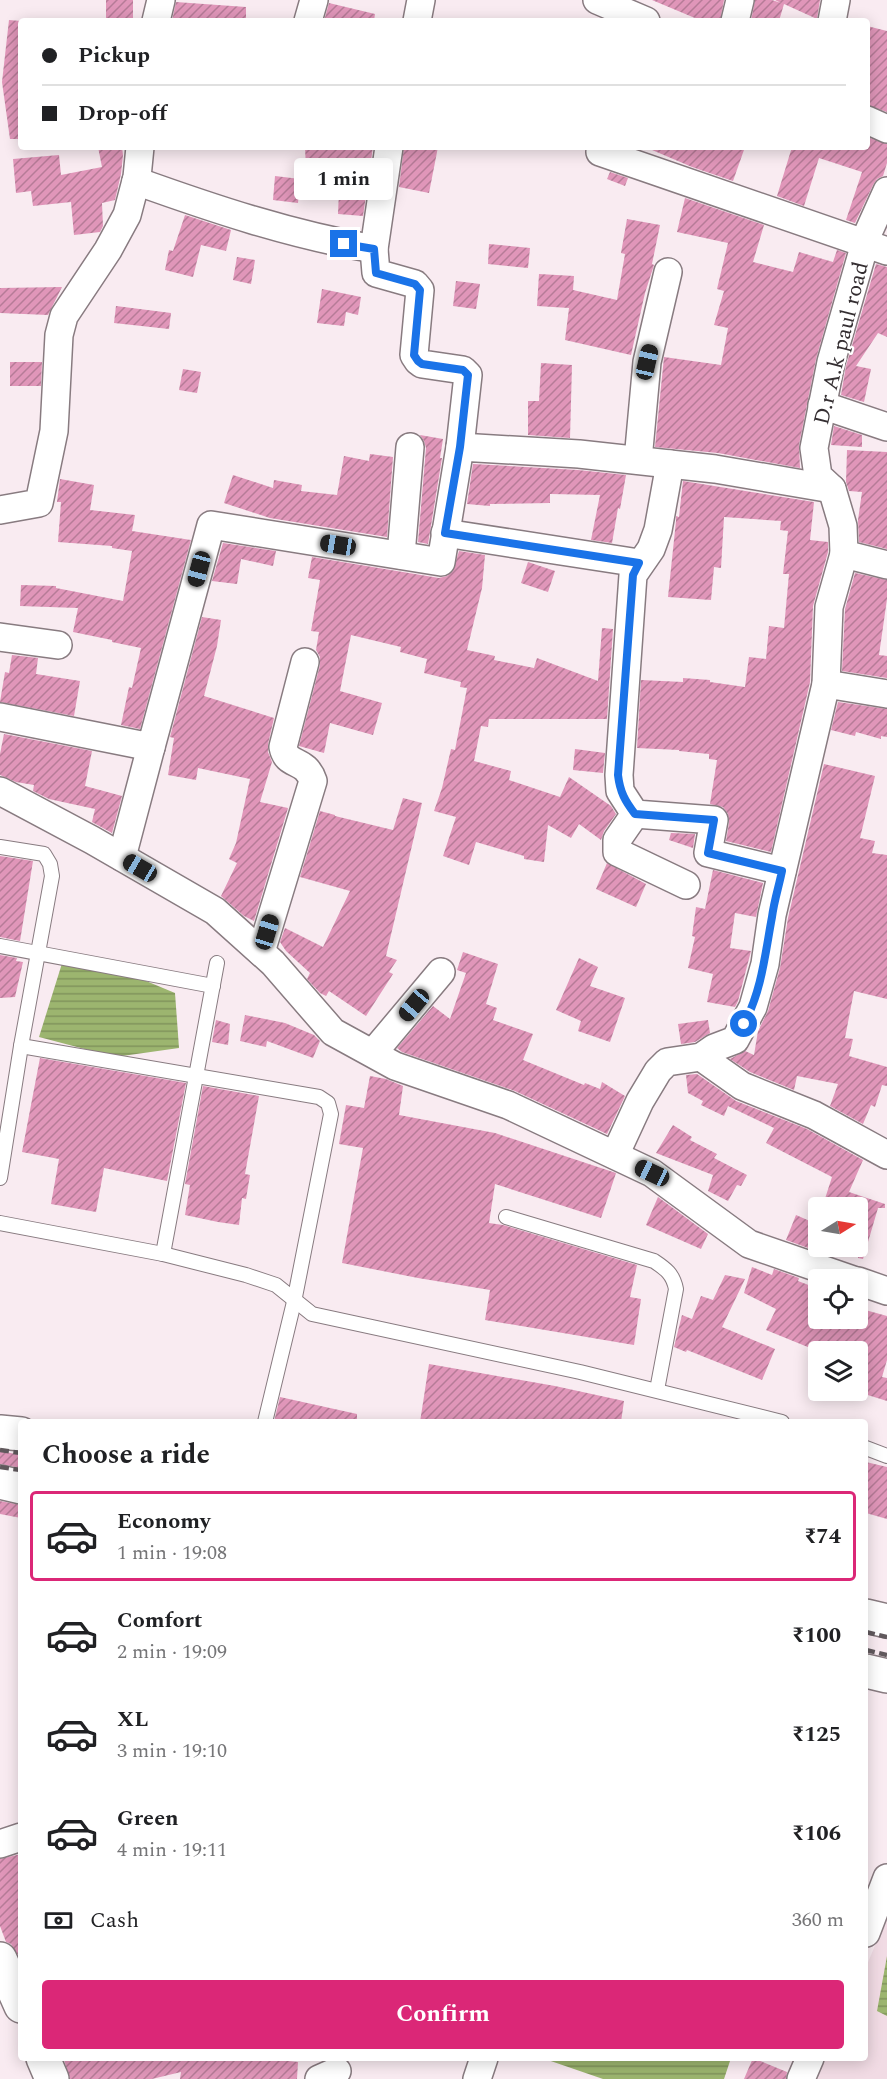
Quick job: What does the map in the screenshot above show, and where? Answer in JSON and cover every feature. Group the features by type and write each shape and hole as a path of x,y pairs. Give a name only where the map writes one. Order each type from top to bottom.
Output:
{"main road":[{"path":"0,1432 18,1434"},
{"path":"0,1482 18,1486"},
{"path":"868,1616 887,1621"},
{"path":"868,1671 887,1676"},
{"path":"44,2061 52,2079"}],"street":[{"path":"157,18 161,0"},
{"path":"309,18 314,0"},
{"path":"418,18 421,0"},
{"path":"597,0 637,18"},
{"path":"736,18 740,0"},
{"path":"833,18 836,0"},
{"path":"870,121 887,129"},
{"path":"0,510 39,503 54,431 59,335 64,316 108,250 127,215 140,150"},
{"path":"122,857 211,525 441,562 460,447 468,375 463,370 422,364 418,361 414,355 420,290 415,284 376,273 374,249 389,150"},
{"path":"601,150 600,152 876,247"},
{"path":"135,181 238,216 300,234 374,249"},
{"name":"D.r A.k paul road","path":"615,1155 640,1101 658,1071 667,1062 701,1057 714,1048 735,1040 753,1007 765,964 772,915 826,684 829,607 844,554 843,526 832,489 818,476 813,448 831,362 876,247 887,191"},
{"path":"638,460 647,362 668,272"},
{"path":"822,405 887,427"},
{"path":"401,555 410,447"},
{"path":"460,447 638,460 715,469 832,489"},
{"path":"635,814 620,791 618,775 633,575 639,563 651,549 658,530 670,464"},
{"path":"445,533 639,563"},
{"path":"844,554 887,566"},
{"path":"0,637 58,645"},
{"path":"261,952 313,781 305,766 288,759 283,747 305,663"},
{"path":"826,684 887,694"},
{"path":"0,717 151,747"},
{"path":"0,791 122,857 215,911 273,963 333,1032 395,1066 508,1105 615,1155 652,1173 749,1244 821,1269"},
{"path":"635,814 714,820 708,853 782,871"},
{"path":"635,814 617,840 617,852 686,885"},
{"path":"373,1053 441,972"},
{"path":"701,1057 742,1086 814,1115 887,1155"},
{"path":"868,1284 887,1291"},
{"path":"0,1844 18,1838"},
{"path":"868,1928 887,1878"},
{"path":"477,2079 483,2061"},
{"path":"801,2079 809,2061"}],"lane":[{"path":"0,847 44,854 50,864 52,876 0,1178"},
{"path":"0,946 213,986"},
{"path":"163,1254 217,963"},
{"path":"21,1046 319,1097 328,1103 331,1114 294,1302 266,1419"},
{"path":"506,1217 654,1261 667,1269 674,1279 676,1289 657,1390"},
{"path":"0,1223 163,1254 276,1285 294,1302 312,1314 657,1390 770,1419"},
{"path":"868,1449 887,1456"}],"shaded area":[{"path":"64,957 122,971 175,993 179,1048 115,1057 39,1037"},
{"path":"887,1917 887,2079 817,2079 825,2061 868,2061 868,1962"},
{"path":"887,1956 887,2016 877,2011"},
{"path":"551,2061 730,2061 724,2079 603,2079"}],"building":[{"path":"106,0 133,0 133,18 106,18"},
{"path":"652,0 724,0 721,18 695,18"},
{"path":"755,0 772,0 781,3 775,0 820,0 817,18 784,4 780,18 752,18"},
{"path":"176,2 246,7 246,18 173,18"},
{"path":"329,3 375,14 374,18 325,18"},
{"path":"9,20 18,21 18,139 10,139 2,82"},
{"path":"870,27 887,31 887,112 870,106"},
{"path":"870,138 887,144 887,163 883,176 873,185 855,223 846,220 862,172 819,158 804,206 777,196 791,150 870,150"},
{"path":"99,150 122,150 121,174 115,200 102,203 103,226 100,232 74,235 71,202 33,206 31,191 16,193 13,159 59,155 61,175 102,167"},
{"path":"305,150 373,150 363,216 338,214 340,168 306,169"},
{"path":"404,150 437,150 429,193 399,187"},
{"path":"652,150 744,150 733,181"},
{"path":"610,172 628,178 625,186 607,179"},
{"path":"275,176 300,179 298,203 273,200"},
{"path":"685,198 764,225 753,262 793,272 799,252 833,262 837,250 846,253 816,359 799,445 800,468 718,453 655,447 664,357 721,365 728,328 714,325 724,291 717,289 728,243 677,232"},
{"path":"185,215 231,230 226,251 201,245 193,277 165,270 169,250 173,251"},
{"path":"627,219 660,225 652,264 654,265 631,355 565,340 569,308 537,306 539,274 574,276 573,290 617,300 625,254 621,253"},
{"path":"489,244 530,248 528,268 488,264"},
{"path":"237,257 255,260 251,284 233,280"},
{"path":"876,264 887,267 887,337 878,333 856,366 871,369 864,402 841,395 846,366"},
{"path":"456,281 480,284 476,309 453,306"},
{"path":"62,287 48,315 0,313 0,288"},
{"path":"322,289 361,297 358,315 346,312 344,326 317,323"},
{"path":"116,306 171,313 169,329 114,323"},
{"path":"10,362 42,362 41,386 10,386"},
{"path":"541,363 572,365 570,438 528,435 528,401 539,401"},
{"path":"183,369 201,372 197,393 179,390"},
{"path":"834,426 862,435 862,447 831,445"},
{"path":"420,435 443,439 428,544 418,542 426,448"},
{"path":"847,450 887,452 887,549 859,542 858,520 862,492 849,491 846,482"},
{"path":"370,454 393,457 387,537 270,518 224,503 233,475 273,488 274,480 302,485 301,491 337,495 344,456 369,461"},
{"path":"473,464 626,475 612,543 591,540 600,495 550,494 550,503 490,504 490,506 467,504"},
{"path":"60,479 94,485 90,510 135,515 132,531 191,540 140,729 121,725 129,687 132,688 141,648 73,632 78,608 20,606 21,585 56,586 56,588 123,601 132,551 112,548 112,546 58,542 61,502 57,502"},
{"path":"683,481 814,502 810,540 828,542 828,552 813,606 810,682 771,852 726,841 728,814 723,807 710,804 717,760 709,759 709,754 637,748 641,680 683,682 683,678 710,680 710,682 745,687 749,657 766,659 769,626 784,628 789,574 783,574 788,531 780,530 781,521 724,517 721,568 714,567 711,600 668,597 676,516 679,517"},
{"path":"223,543 276,551 273,566 241,559 237,584 212,581"},
{"path":"459,551 485,555 482,588 467,650 495,656 494,660 534,668 537,658 598,681 602,628 613,629 607,719 489,719 488,727 481,726 474,761 511,771 509,780 560,797 569,777 611,806 616,814 604,831 601,840 579,824 571,838 548,825 544,862 524,859 524,856 476,842 469,865 443,856 456,817 434,811 451,749 455,750 467,688 460,687 461,682 424,673 427,659 400,652 401,647 351,635 340,691 382,703 373,735 330,723 324,753 299,746 320,665 320,657 316,650 319,632 311,631 320,580 308,578 312,557 439,578 453,571"},
{"path":"528,562 555,571 548,592 521,583"},
{"path":"855,573 887,580 887,599 879,655 887,656 887,678 842,671 845,609"},
{"path":"202,617 221,620 204,696 274,718 268,744 272,762 260,802 288,808 254,921 244,916 221,896 237,863 229,859 236,843 250,779 198,768 196,780 168,775 174,738 170,737"},
{"path":"12,655 38,658 36,674 80,681 74,716 0,702 5,672 9,673"},
{"path":"838,702 887,709 887,737 881,736 881,739 856,732 855,736 831,730"},
{"path":"4,734 92,751 85,786 122,796 112,833 92,822 95,809 49,799 33,791 34,785 16,782 0,775 0,754"},
{"path":"575,749 605,753 603,773 573,770"},
{"path":"824,764 875,776 860,838 875,841 872,853 887,855 887,999 854,991 845,1038 853,1039 849,1056 887,1067 887,1086 882,1085 875,1107 871,1105 863,1124 830,1106 838,1084 797,1076 794,1090 750,1072 730,1059 745,1051 754,1055 758,1031 768,1011 780,968 788,918"},
{"path":"403,798 422,803 386,956 397,960 389,972 393,974 366,1016 329,991 326,996 320,993 307,979 310,973 286,951 280,942 285,928 323,947 350,891 300,877 320,811 393,830"},
{"path":"671,833 695,834 693,848 669,840"},
{"path":"0,856 33,861 20,941 0,937"},
{"path":"607,863 646,884 636,907 596,889"},
{"path":"713,870 763,883 756,917 735,913 730,948 751,951 735,1007 707,1002 713,974 688,968 695,937 692,936 696,907 705,909"},
{"path":"463,952 498,964 486,1004 497,1008 493,1020 533,1034 523,1060 584,1085 585,1083 600,1089 602,1082 625,1096 607,1134 515,1091 402,1052 397,1048 433,1006 450,1019 466,973 457,970"},
{"path":"0,955 17,958 16,961 23,962 15,997 0,998"},
{"path":"579,958 598,967 590,986 625,998 610,1042 578,1031 581,1021 556,1010"},
{"path":"245,1015 285,1023 314,1035 320,1041 313,1058 267,1041 266,1047 240,1041"},
{"path":"216,1020 230,1024 228,1045 212,1042"},
{"path":"708,1020 710,1033 695,1042 681,1044 678,1024"},
{"path":"40,1058 186,1083 167,1181 104,1168 96,1212 51,1204 59,1159 22,1152"},
{"path":"697,1074 736,1101 807,1129 863,1160 849,1192 864,1197 826,1197 832,1177 766,1143 774,1128 728,1106 724,1116 701,1105 703,1101 688,1093 686,1075"},
{"path":"370,1076 403,1086 399,1115 495,1133 616,1173 601,1218 495,1184 489,1223 503,1225 637,1265 630,1297 641,1299 634,1345 485,1320 490,1290 342,1263 363,1148 339,1144 346,1105 364,1108"},
{"path":"203,1086 259,1096 245,1174 250,1175 246,1199 242,1198 239,1225 185,1215 190,1185 185,1184"},
{"path":"673,1125 692,1137 690,1140 717,1154 714,1158 747,1175 741,1186 737,1185 728,1201 708,1191 713,1175 656,1153"},
{"path":"658,1197 708,1234 701,1249 646,1225"},
{"path":"868,1198 885,1204 885,1208 878,1208 868,1242"},
{"path":"796,1215 808,1220 808,1248 786,1240"},
{"path":"752,1267 772,1275 774,1269 799,1278 798,1281 808,1285 808,1329 868,1329 868,1311 887,1316 887,1360 882,1377 887,1378 887,1401 868,1395 868,1341 808,1341 808,1347 766,1330 776,1309 744,1293"},
{"path":"725,1275 745,1279 722,1327 775,1349 762,1380 674,1347 682,1315 692,1319 701,1296 713,1300"},
{"path":"429,1364 555,1386 624,1401 621,1419 420,1419"},
{"path":"280,1397 357,1414 357,1419 275,1419"},
{"path":"0,1451 18,1454 18,1467 0,1464"},
{"path":"868,1462 887,1467 887,1519 868,1514"},
{"path":"0,1501 18,1504 18,1517 0,1514"},
{"path":"18,1855 18,1955 11,1944 6,1942 0,1926 0,1859"},
{"path":"64,2061 298,2062 297,2079 180,2079 181,2072 152,2079 70,2079"},
{"path":"752,2061 760,2061 787,2072 786,2079 744,2079"}],"railway":[{"path":"0,1450 18,1453"},
{"path":"0,1467 18,1470"},
{"path":"868,1632 887,1637"},
{"path":"868,1650 887,1655"}],"route":[{"path":"344,244 374,249 376,273 415,284 420,290 414,355 418,361 422,364 463,370 468,375 460,447 445,533 639,563 633,575 618,775 620,791 635,814 714,820 708,853 782,871 772,915 765,964 753,1007 744,1024"}]}
